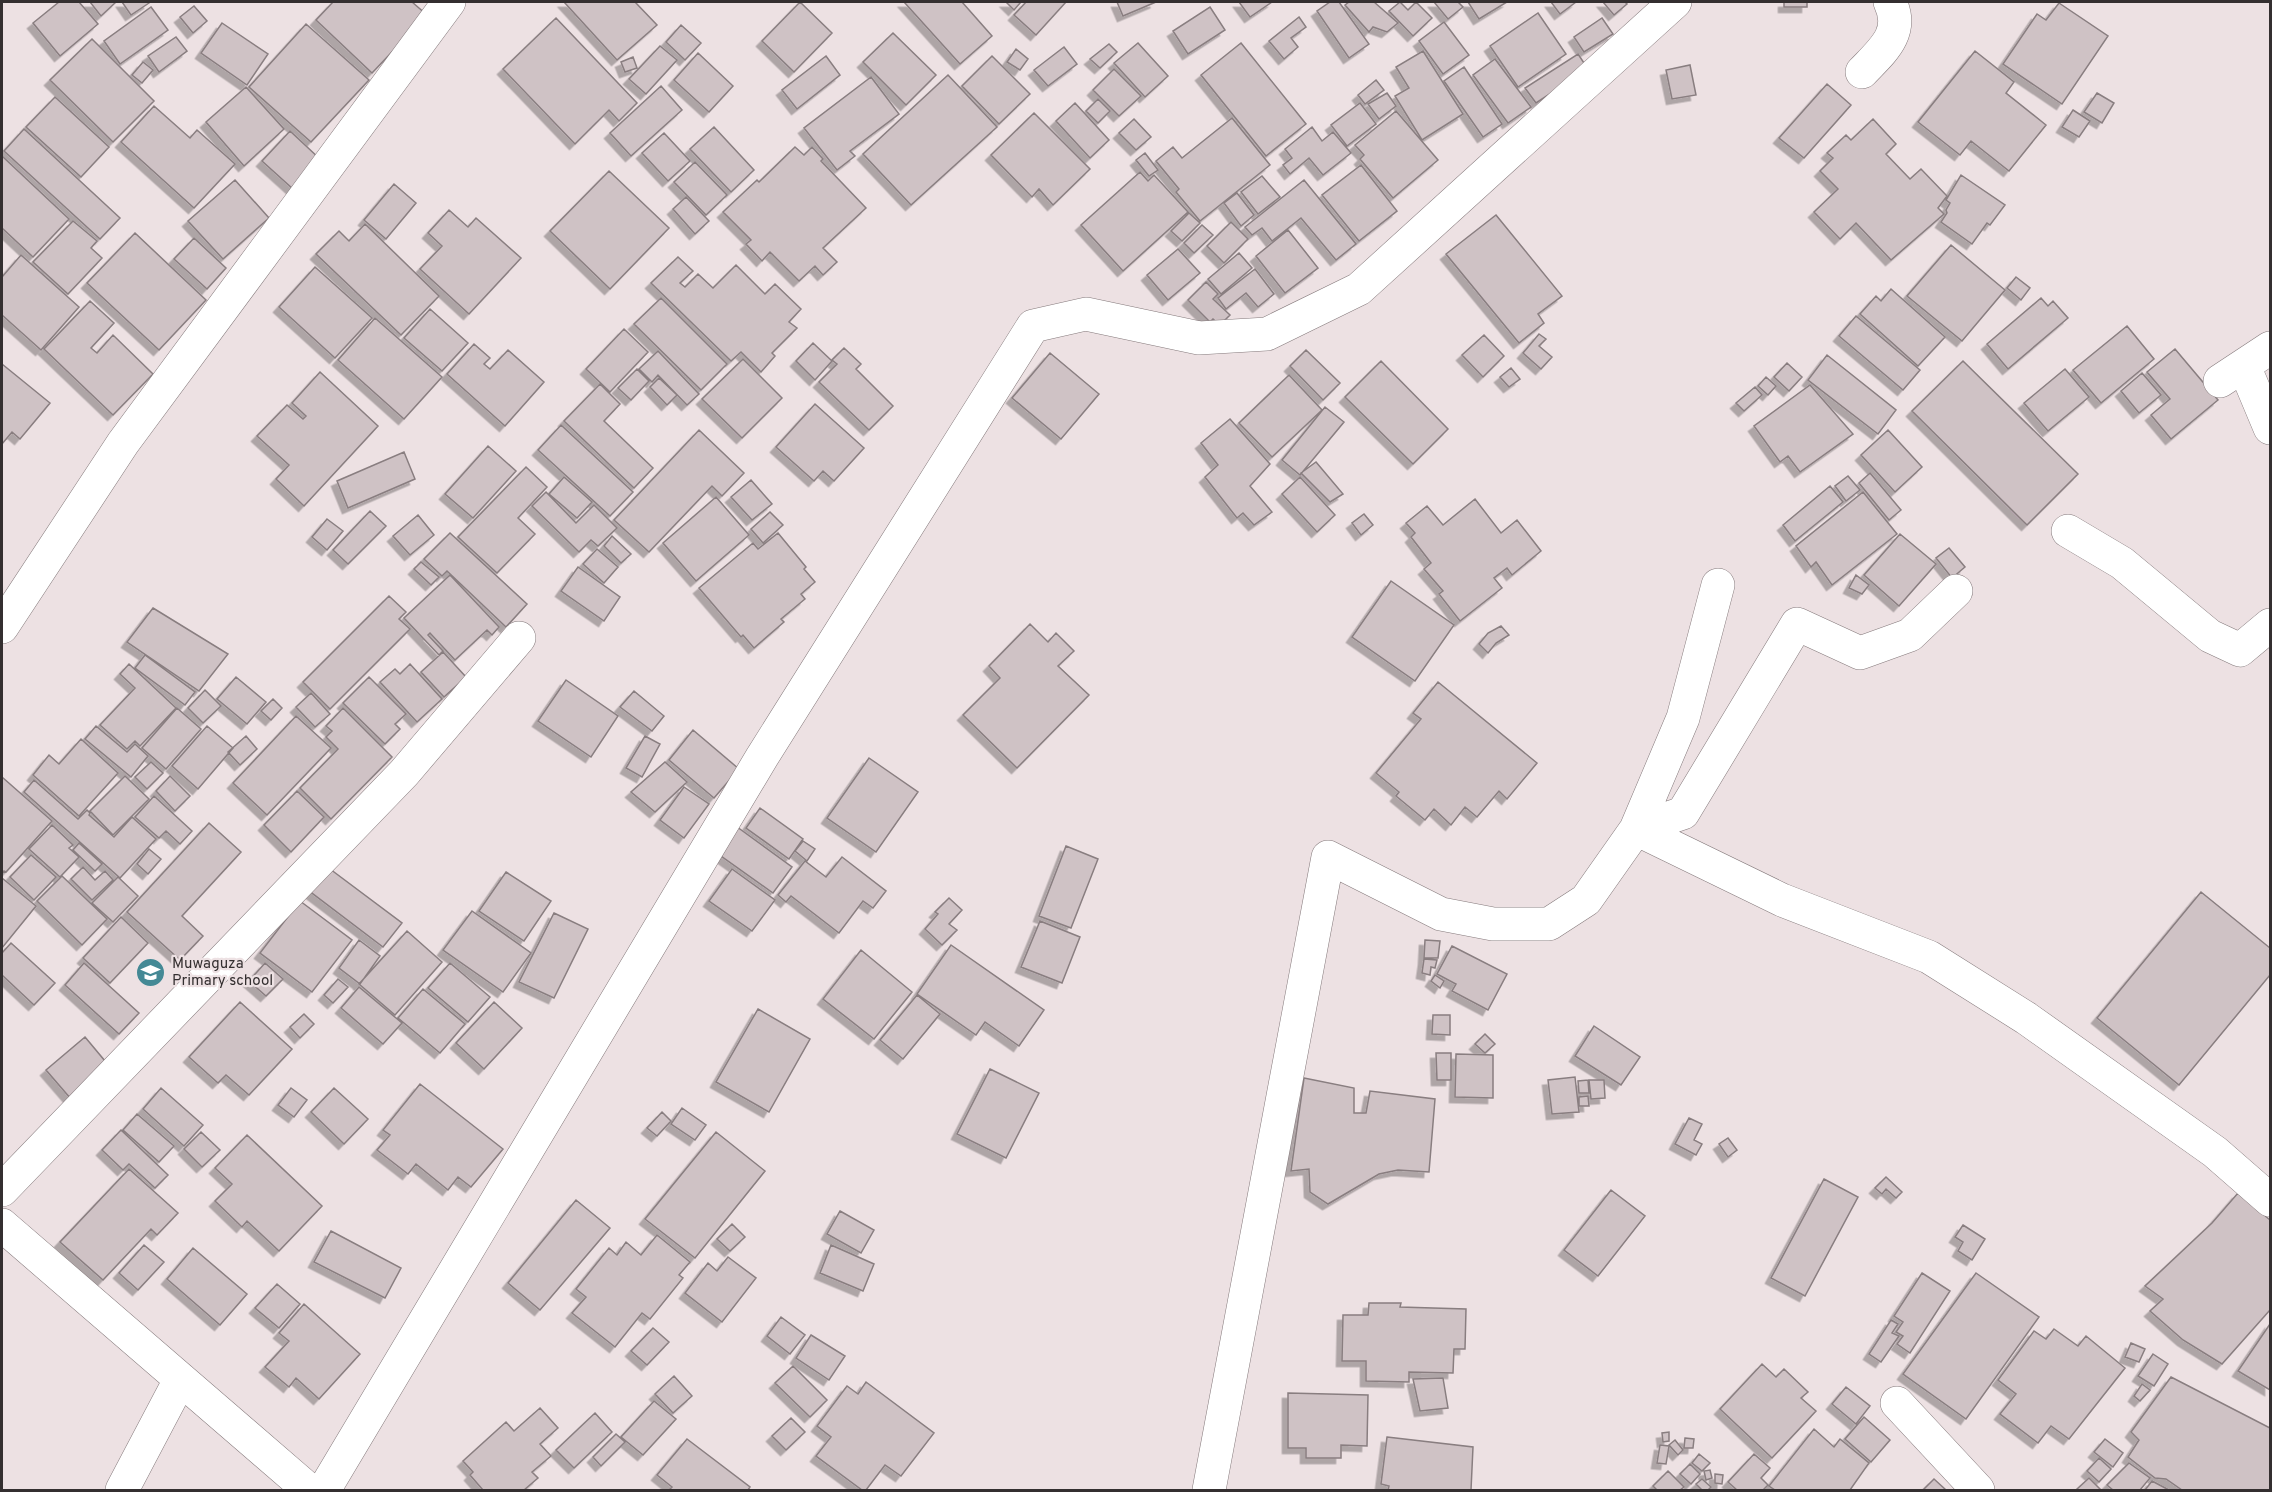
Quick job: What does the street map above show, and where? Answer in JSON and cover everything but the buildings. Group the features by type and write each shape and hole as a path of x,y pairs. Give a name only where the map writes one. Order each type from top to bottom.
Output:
{"street":[{"path":"2,627 123,443 449,2"},
{"path":"324,1491 762,758 1033,326 1086,314 1199,338 1267,334 1359,289 1675,2"},
{"path":"1862,72 1891,41 1896,14 1890,2"},
{"path":"2245,365 2271,428"},
{"path":"2068,531 2122,563 2210,636 2240,651 2271,625"},
{"path":"1209,1491 1328,857 1441,914 1493,924 1549,924 1586,900 1636,829 1683,718 1718,585"},
{"path":"1636,829 1683,813 1797,624 1860,653 1910,635 1956,591"},
{"path":"2,1190 404,773 519,638"},
{"path":"1636,829 1782,900 1929,957 2026,1018 2206,1145 2271,1200"},
{"path":"2,1225 309,1491"},
{"path":"122,1491 180,1380"},
{"path":"1897,1403 1978,1491"}],"place":[{"name":"Muwaguza Primary school","path":"151,973"}]}
